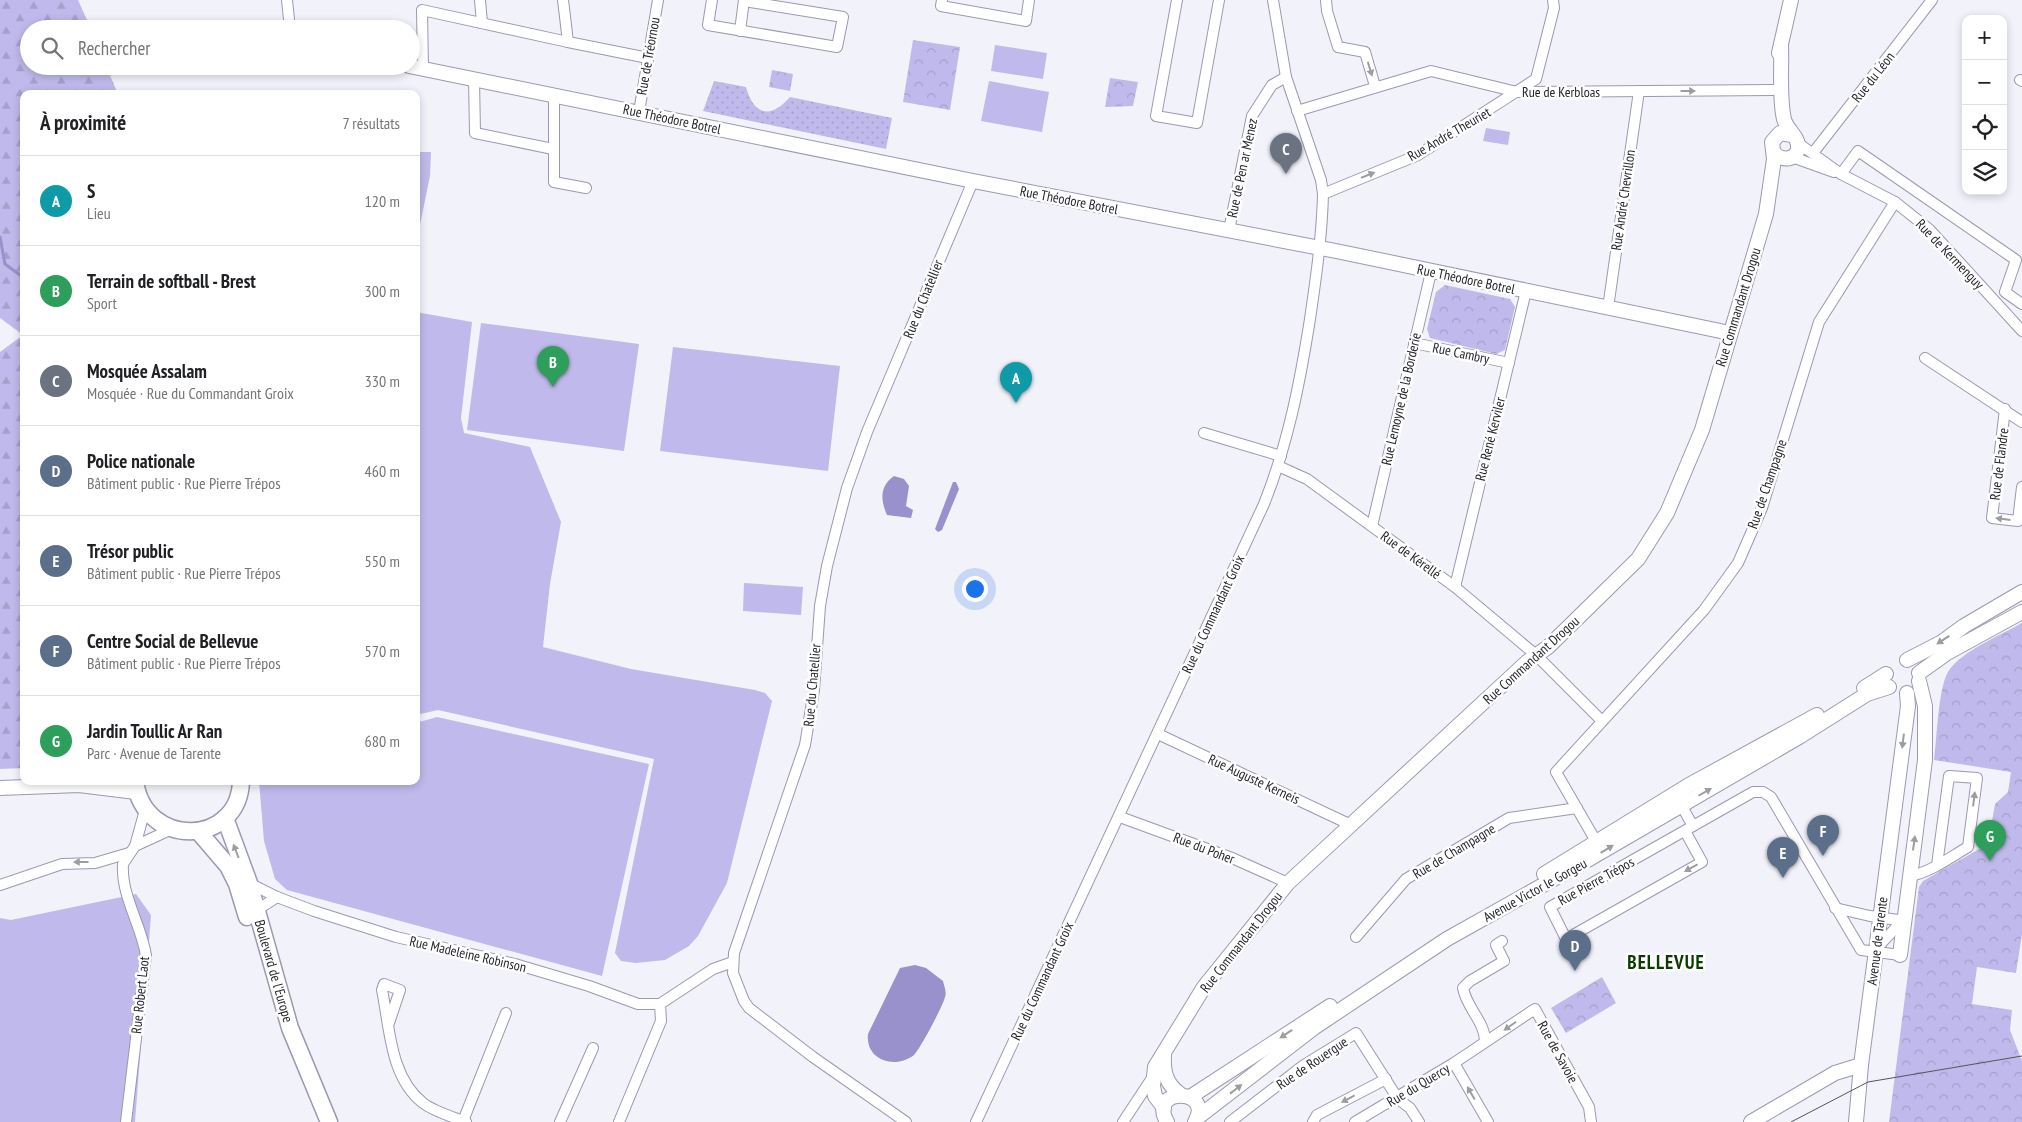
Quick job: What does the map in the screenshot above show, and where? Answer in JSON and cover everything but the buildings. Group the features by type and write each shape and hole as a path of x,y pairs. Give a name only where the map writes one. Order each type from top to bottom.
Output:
{"main road":[{"path":"136,787 144,810 160,824 172,830 198,831 212,826 224,818 235,804 241,785"},
{"name":"Boulevard de l'Europe","path":"224,818 249,883 290,1028 329,1122"},
{"name":"Boulevard de l'Europe","path":"198,831 222,856 237,884 284,1037 320,1122"}],"street":[{"path":"287,0 289,20"},
{"path":"480,0 482,23"},
{"path":"563,0 568,42"},
{"name":"Rue de Tréornou","path":"639,112 658,0"},
{"path":"712,0 708,25 740,31 838,47 843,17 744,0 740,31"},
{"path":"942,3 1026,21 1029,0"},
{"path":"1177,0 1156,116 1197,124 1219,0"},
{"path":"1274,0 1286,77"},
{"path":"1326,0 1327,11 1338,47 1365,52 1375,86"},
{"name":"Rue André Theuriet","path":"1323,194 1418,155 1536,79 1554,8 1553,0"},
{"path":"1781,45 1784,119 1795,139 1797,151 1783,157 1772,145 1775,137 1773,90 1774,76 1790,0"},
{"name":"Rue du Léon","path":"1813,153 1932,0"},
{"path":"423,69 422,10 648,58"},
{"name":"Rue Théodore Botrel","path":"420,68 972,181 1319,248 1730,333"},
{"name":"Rue de Kerbloas","path":"1298,110 1431,71 1517,92 1773,90"},
{"name":"Rue du Commandant Groix","path":"976,1122 1120,817 1260,512 1280,461 1303,365 1319,248 1323,194 1286,77"},
{"name":"Rue de Pen ar Menez","path":"1229,230 1252,116 1272,85 1286,77"},
{"path":"474,79 475,133 553,149"},
{"name":"Rue André Chevrillon","path":"1608,308 1639,91"},
{"path":"554,95 554,182 586,188"},
{"path":"1775,137 1784,133 1795,139"},
{"name":"Rue de Kermenguy","path":"1795,139 1842,174 1895,202 1930,230 2022,332"},
{"path":"1842,174 1858,151 2019,262 1999,306"},
{"name":"Rue de Kermenguy","path":"1783,157 1842,174"},
{"name":"Rue Commandant Drogou","path":"1152,1078 1155,1067 1204,987 1288,883 1349,824 1536,655 1638,559 1667,513 1702,430 1759,239 1771,188 1783,157"},
{"name":"Rue du Chatellier","path":"906,1122 813,1057 749,1008 733,973 733,962 774,833 805,745 814,690 820,606 827,566 847,488 867,432 972,181"},
{"name":"Rue de Champagne","path":"1597,843 1556,772 1601,720 1704,610 1738,563 1762,508 1819,322 1895,202"},
{"name":"Rue Lemoyne de la Borderie","path":"1372,526 1431,272"},
{"name":"Rue René Kerviler","path":"1455,587 1526,292"},
{"path":"2005,292 2022,304"},
{"name":"Rue Cambry","path":"1414,344 1509,363"},
{"name":"Rue de Flandre","path":"1925,358 2022,422"},
{"name":"Rue de Flandre","path":"2005,409 1992,518 2018,521 2022,487"},
{"name":"Rue de Kérellé","path":"1204,433 1280,461 1307,478 1455,587 1536,655 1601,720"},
{"path":"2022,592 1964,626 1942,642 1907,660 1892,663 1888,680 1897,692 1907,693 1915,689 1919,677 1947,653 2022,612"},
{"path":"1907,660 1916,666 1919,677"},
{"name":"Avenue de Tarente","path":"1900,955 1925,760 1925,706 1919,677"},
{"name":"Avenue Victor le Gorgeu","path":"1196,1120 1315,1027 1439,945 1799,737 1888,680"},
{"name":"Avenue Victor le Gorgeu","path":"1164,1117 1170,1099 1185,1096 1443,933 1597,843 1689,785 1888,680"},
{"name":"Avenue de Tarente","path":"1856,1122 1861,1065 1908,706 1907,693"},
{"name":"Rue Auguste Kerneis","path":"1158,734 1349,824"},
{"path":"1910,876 1924,873 1968,847 1977,778 1949,776 1937,865"},
{"path":"0,779 20,778"},
{"path":"0,788 78,785 136,787"},
{"name":"Rue Pierre Trépos","path":"1681,805 1689,828 1702,862 1566,939 1550,907 1689,828 1753,792 1763,792 1771,797 1862,950 1876,952"},
{"name":"Rue de Champagne","path":"1356,938 1406,879 1492,828 1509,818 1576,808"},
{"name":"Rue Robert Laot","path":"126,1122 146,956 144,940 125,891 122,876 123,864 132,849 144,810"},
{"name":"Rue du Poher","path":"1120,817 1232,858 1288,883"},
{"path":"0,885 62,864 95,862 132,849 172,830"},
{"name":"Rue Madeleine Robinson","path":"249,883 277,897 396,937 515,964 589,986 638,1004 660,1004"},
{"path":"257,910 277,897"},
{"path":"1836,908 1880,918 1904,917"},
{"path":"1900,955 1876,952 1904,917"},
{"path":"1485,1042 1485,1032 1465,997 1463,988 1470,981 1504,961 1496,945 1502,941"},
{"path":"619,1122 661,1021 660,1004 713,969 733,962"},
{"name":"Rue de Savoie","path":"1454,1063 1485,1042 1493,1039 1535,1009 1589,1107 1591,1122"},
{"path":"389,1024 398,1072 409,1091 425,1104 464,1121 506,1014"},
{"name":"Rue de Rouergue","path":"1230,1122 1304,1065 1356,1033 1398,1099"},
{"path":"560,1122 593,1048"},
{"path":"1164,1055 1165,1076 1168,1084 1198,1106 1196,1120"},
{"path":"1454,1063 1488,1122"},
{"name":"Rue du Quercy","path":"1355,1122 1398,1099 1409,1088 1454,1063"},
{"path":"1751,1122 1835,1073 1861,1065"},
{"path":"1152,1078 1155,1096 1164,1117"},
{"path":"1123,1122 1152,1078"},
{"name":"Rue du Quercy","path":"1313,1122 1317,1115 1386,1079"},
{"path":"1398,1099 1410,1108 1419,1122"}],"green space":[{"path":"0,0 78,0 87,20 20,20 20,75 110,75 116,90 20,90 20,333 0,318"},
{"path":"913,40 960,47 950,110 903,102"},
{"path":"995,45 1047,53 1043,79 991,71"},
{"path":"772,70 793,74 790,91 769,87"},
{"path":"1110,78 1138,82 1133,106 1105,107"},
{"path":"714,81 746,87 749,97 754,104 758,109 764,111 776,109 790,97 892,118 886,149 703,111"},
{"path":"989,81 1049,92 1042,132 981,121"},
{"path":"1486,128 1510,132 1508,145 1483,141"},
{"path":"420,152 431,152 430,176 420,225"},
{"path":"1445,285 1510,299 1515,307 1505,350 1496,354 1430,338 1427,329 1436,292"},
{"path":"420,313 472,322 461,418 464,433 530,447 561,522 550,584 543,647 631,669 755,690 765,693 772,701 727,883 698,936 689,946 665,960 636,963 621,961 615,953 654,759 438,710 420,714"},
{"path":"481,323 639,344 624,451 467,430"},
{"path":"20,337 20,768 0,769 0,352"},
{"path":"673,347 840,366 828,471 660,451"},
{"path":"744,583 803,587 801,615 743,611"},
{"path":"2022,623 2022,934 2016,973 1977,967 1972,1004 2012,1010 2010,1030 2022,1061 2022,1122 1889,1122 1919,887 1923,881 1988,844 1995,804 2008,792 2011,772 1934,760 1942,690 1948,672 1962,657"},
{"path":"437,717 649,764 602,976 287,890 275,879 264,841 259,785 420,785 420,722"},
{"path":"136,894 151,915 135,1122 0,1122 0,918 11,920"},
{"path":"1602,977 1616,1003 1566,1033 1551,1008"}],"shaded area":[{"path":"894,476 904,479 909,486 906,506 913,510 911,518 887,515 882,498 886,484"},
{"path":"953,482 956,482 959,489 942,530 938,532 935,529"},
{"path":"915,965 926,968 943,981 946,991 945,997 931,1027 914,1055 898,1062 883,1060 871,1050 868,1043 868,1034 900,968"}],"waterway":[{"path":"0,237 5,264 20,275"}],"tram line":[{"path":"1791,1122 1868,1082 2022,1056"}],"place":[{"name":"Mosquée Assalam","path":"1286,174"},
{"name":"Terrain de softball - Brest","path":"553,387"},
{"name":"S","path":"1016,403"},
{"name":"Centre Social de Bellevue","path":"1823,856"},
{"name":"Jardin Toullic Ar Ran","path":"1990,861"},
{"name":"Trésor public","path":"1783,878"},
{"name":"Police nationale","path":"1575,971"}],"district":[{"name":"BELLEVUE","path":"1666,962"}]}
